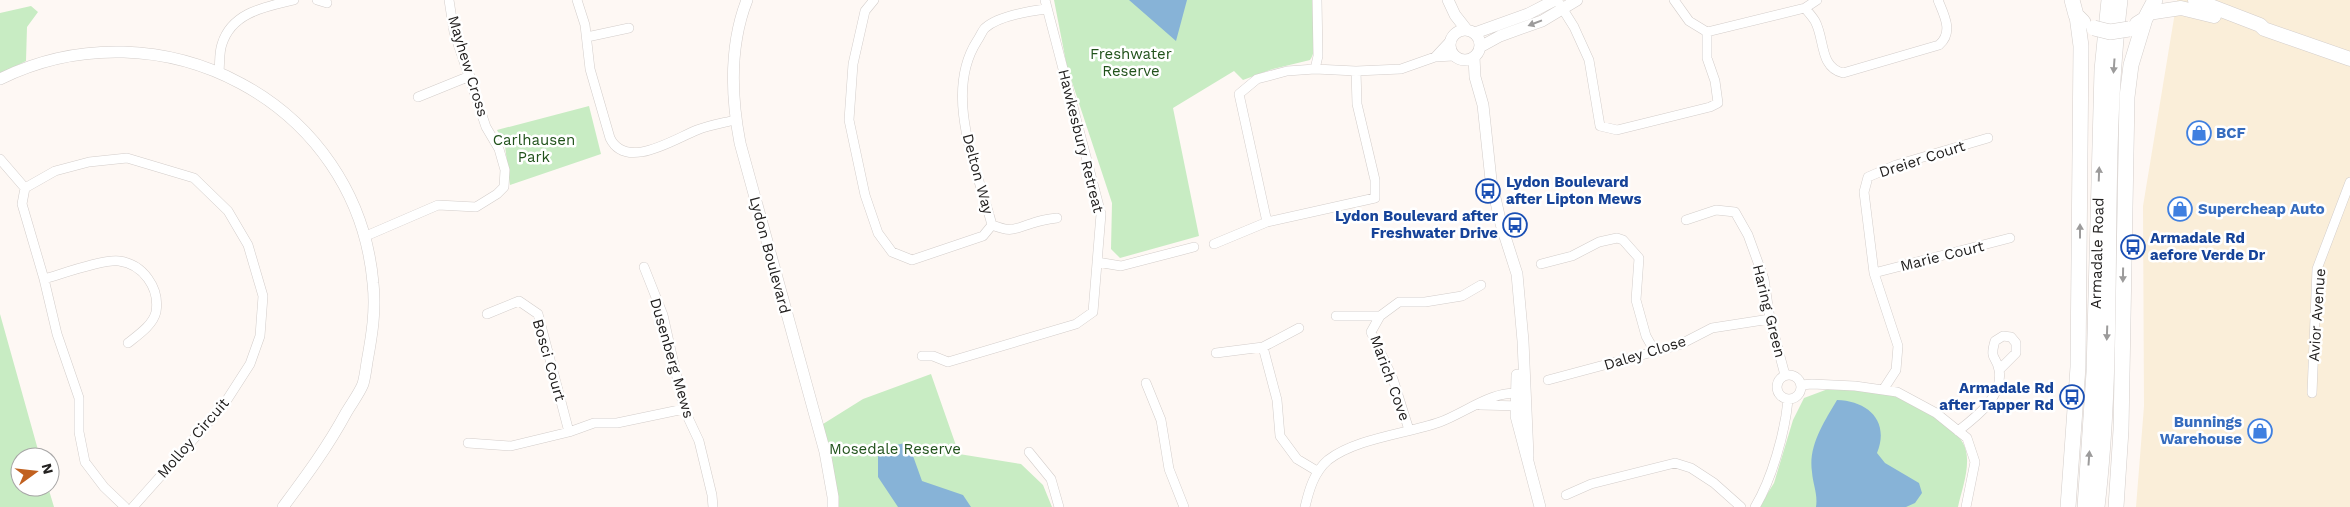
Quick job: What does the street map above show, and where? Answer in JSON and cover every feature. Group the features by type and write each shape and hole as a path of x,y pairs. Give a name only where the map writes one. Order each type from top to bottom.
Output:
{"main road":[{"path":"2066,0 2094,28 2110,32 2129,29 2149,11 2181,8 2203,13 2258,32 2264,29"},
{"name":"Armadale Road","path":"2085,507 2094,372 2102,70 2109,0"},
{"name":"Armadale Road","path":"2097,507 2105,390 2112,96 2120,0"},
{"path":"2195,0 2260,25 2264,29 2350,59"},
{"name":"Armadale Road","path":"2068,507 2078,367 2080,260 2078,176 2081,46 2075,10"},
{"name":"Armadale Road","path":"2116,507 2120,435 2127,97 2131,65 2149,11"}],"street":[{"path":"219,71 222,44 235,21 254,10 294,0"},
{"path":"318,0 327,4"},
{"name":"Mayhew Cross","path":"366,236 438,206 476,207 497,194 504,187 505,170 499,149 486,127 454,32 449,0"},
{"path":"577,0 587,37 594,85 614,146 621,151 641,152 699,129 735,120"},
{"name":"Lydon Boulevard","path":"747,0 735,47 733,73 735,120 742,153 825,452 830,473 833,507"},
{"name":"Delton Way","path":"874,0 866,11 853,64 848,120 865,195 878,233 892,252 912,260 983,236 992,225 964,121 962,92 968,56 986,28 1020,11 1046,5"},
{"path":"1315,69 1318,56 1316,0"},
{"path":"1448,0 1455,15 1480,40 1468,55"},
{"path":"1435,57 1458,30 1470,31 1559,3 1577,0"},
{"path":"1674,0 1689,21 1707,32 1805,8 1817,0"},
{"path":"1805,8 1815,20 1829,66 1836,71 1844,73 1939,45 1946,40 1948,28 1938,0"},
{"path":"1267,222 1239,94 1257,79 1287,70 1315,69 1356,72 1401,69 1435,57 1468,55 1500,36 1542,21 1559,3"},
{"path":"1559,3 1589,60 1600,126 1618,130 1710,107 1718,103 1715,80 1708,58 1707,32"},
{"name":"Hawkesbury Retreat","path":"922,356 933,356 948,362 1076,324 1093,312 1101,214 1098,196 1046,5"},
{"path":"1451,38 1455,15"},
{"path":"587,37 629,28"},
{"path":"1451,38 1468,55 1475,77 1483,106 1491,180 1501,224 1517,274 1523,341 1520,400 1521,442 1528,456 1540,507"},
{"path":"0,79 40,62 103,50 139,50 178,56 231,76 276,103 313,140 336,170 350,196 366,236 375,297 374,326 363,383 324,452 283,507"},
{"path":"1214,244 1267,222 1375,198 1375,180 1357,104 1356,72"},
{"path":"418,97 470,76"},
{"name":"Dreier Court","path":"1883,390 1896,370 1898,346 1874,273 1864,192 1868,177 1896,165 1988,138"},
{"name":"Molloy Circuit","path":"25,188 55,171 89,162 127,158 194,178 228,211 248,245 263,296 260,336 250,364 223,406 133,507"},
{"path":"0,159 25,188 22,204 44,279 57,334 78,398 79,432 85,462 104,487 125,507"},
{"name":"Avior Avenue","path":"2312,393 2317,269 2350,182"},
{"name":"Haring Green","path":"1686,220 1716,210 1735,212 1748,235 1764,279 1770,319 1785,375"},
{"path":"992,225 1004,230 1019,229 1033,223 1057,218"},
{"path":"1541,264 1572,256 1599,242 1617,238 1622,240 1638,258 1636,300 1646,336 1655,352"},
{"name":"Marie Court","path":"1874,273 2010,238"},
{"path":"1097,262 1121,266 1194,248"},
{"path":"44,279 119,261 150,278 155,293 156,312 144,330 128,343"},
{"name":"Dusenberg Mews","path":"644,267 663,315 684,409 699,442 712,495 713,507"},
{"name":"Marich Cove","path":"1409,430 1393,379 1371,332 1380,316 1400,302 1425,302 1462,296 1481,285"},
{"name":"Bosci Court","path":"487,314 520,301 538,314 569,432"},
{"path":"1336,316 1380,316"},
{"name":"Daley Close","path":"1548,380 1679,345 1712,328 1770,319"},
{"path":"1216,353 1263,347 1299,328"},
{"path":"1263,347 1277,400 1280,436 1296,459 1317,471"},
{"path":"1958,431 1977,417 1998,390 2000,369"},
{"path":"1785,375 1792,375 1799,380 1801,385 1800,394 1794,399 1788,400 1779,396 1777,390 1778,381 1785,375"},
{"path":"1146,383 1161,420 1169,469 1184,507"},
{"path":"1801,385 1838,385 1897,392 1936,413 1967,438 1976,462 1966,507"},
{"path":"1480,405 1497,395 1520,400"},
{"path":"1305,507 1317,471 1329,460 1348,449 1441,422 1469,407 1520,400"},
{"path":"1755,507 1773,463 1785,425 1788,400"},
{"path":"468,443 511,446 569,432 594,423 617,423 684,409"},
{"path":"1029,452 1050,479 1060,507"},
{"path":"1566,495 1591,484 1675,463 1691,468 1714,483 1741,507"}],"shaded area":[{"path":"2177,0 2350,0 2350,507 2136,507 2144,406 2143,206"}],"green space":[{"name":"Freshwater Reserve","path":"1054,0 1313,0 1315,40 1313,55 1310,60 1273,69 1243,80 1234,71 1173,108 1199,236 1120,258 1111,249 1112,203 1067,67"},
{"path":"31,6 38,12 27,27 26,61 0,74 0,13"},
{"name":"Carlhausen Park","path":"589,106 601,154 510,185 505,146 497,130"},
{"path":"0,314 37,447 10,447 10,497 51,497 54,507 0,507"},
{"name":"Mosedale Reserve","path":"931,374 959,454 1021,464 1043,485 1052,507 837,507 836,488 823,424 863,399"},
{"path":"1828,389 1873,391 1888,394 1925,411 1957,435 1963,443 1967,458 1966,475 1958,507 1759,507 1774,483 1793,420 1804,398"}],"water":[{"path":"1129,0 1187,0 1176,41"},
{"path":"1837,400 1858,404 1874,415 1881,431 1877,453 1885,463 1919,483 1922,493 1915,503 1906,507 1816,507 1811,462 1812,453 1818,434"},
{"path":"908,442 922,481 963,495 971,507 898,507 878,477 878,450"}],"place":[{"name":"BCF","path":"2199,133"},
{"name":"Lydon Boulevard after Lipton Mews","path":"1488,191"},
{"name":"Supercheap Auto","path":"2180,209"},
{"name":"Lydon Boulevard after Freshwater Drive","path":"1515,225"},
{"name":"Armadale Rd aefore Verde Dr","path":"2133,247"},
{"name":"Armadale Rd after Tapper Rd","path":"2072,397"},
{"name":"Bunnings Warehouse","path":"2260,431"}]}
